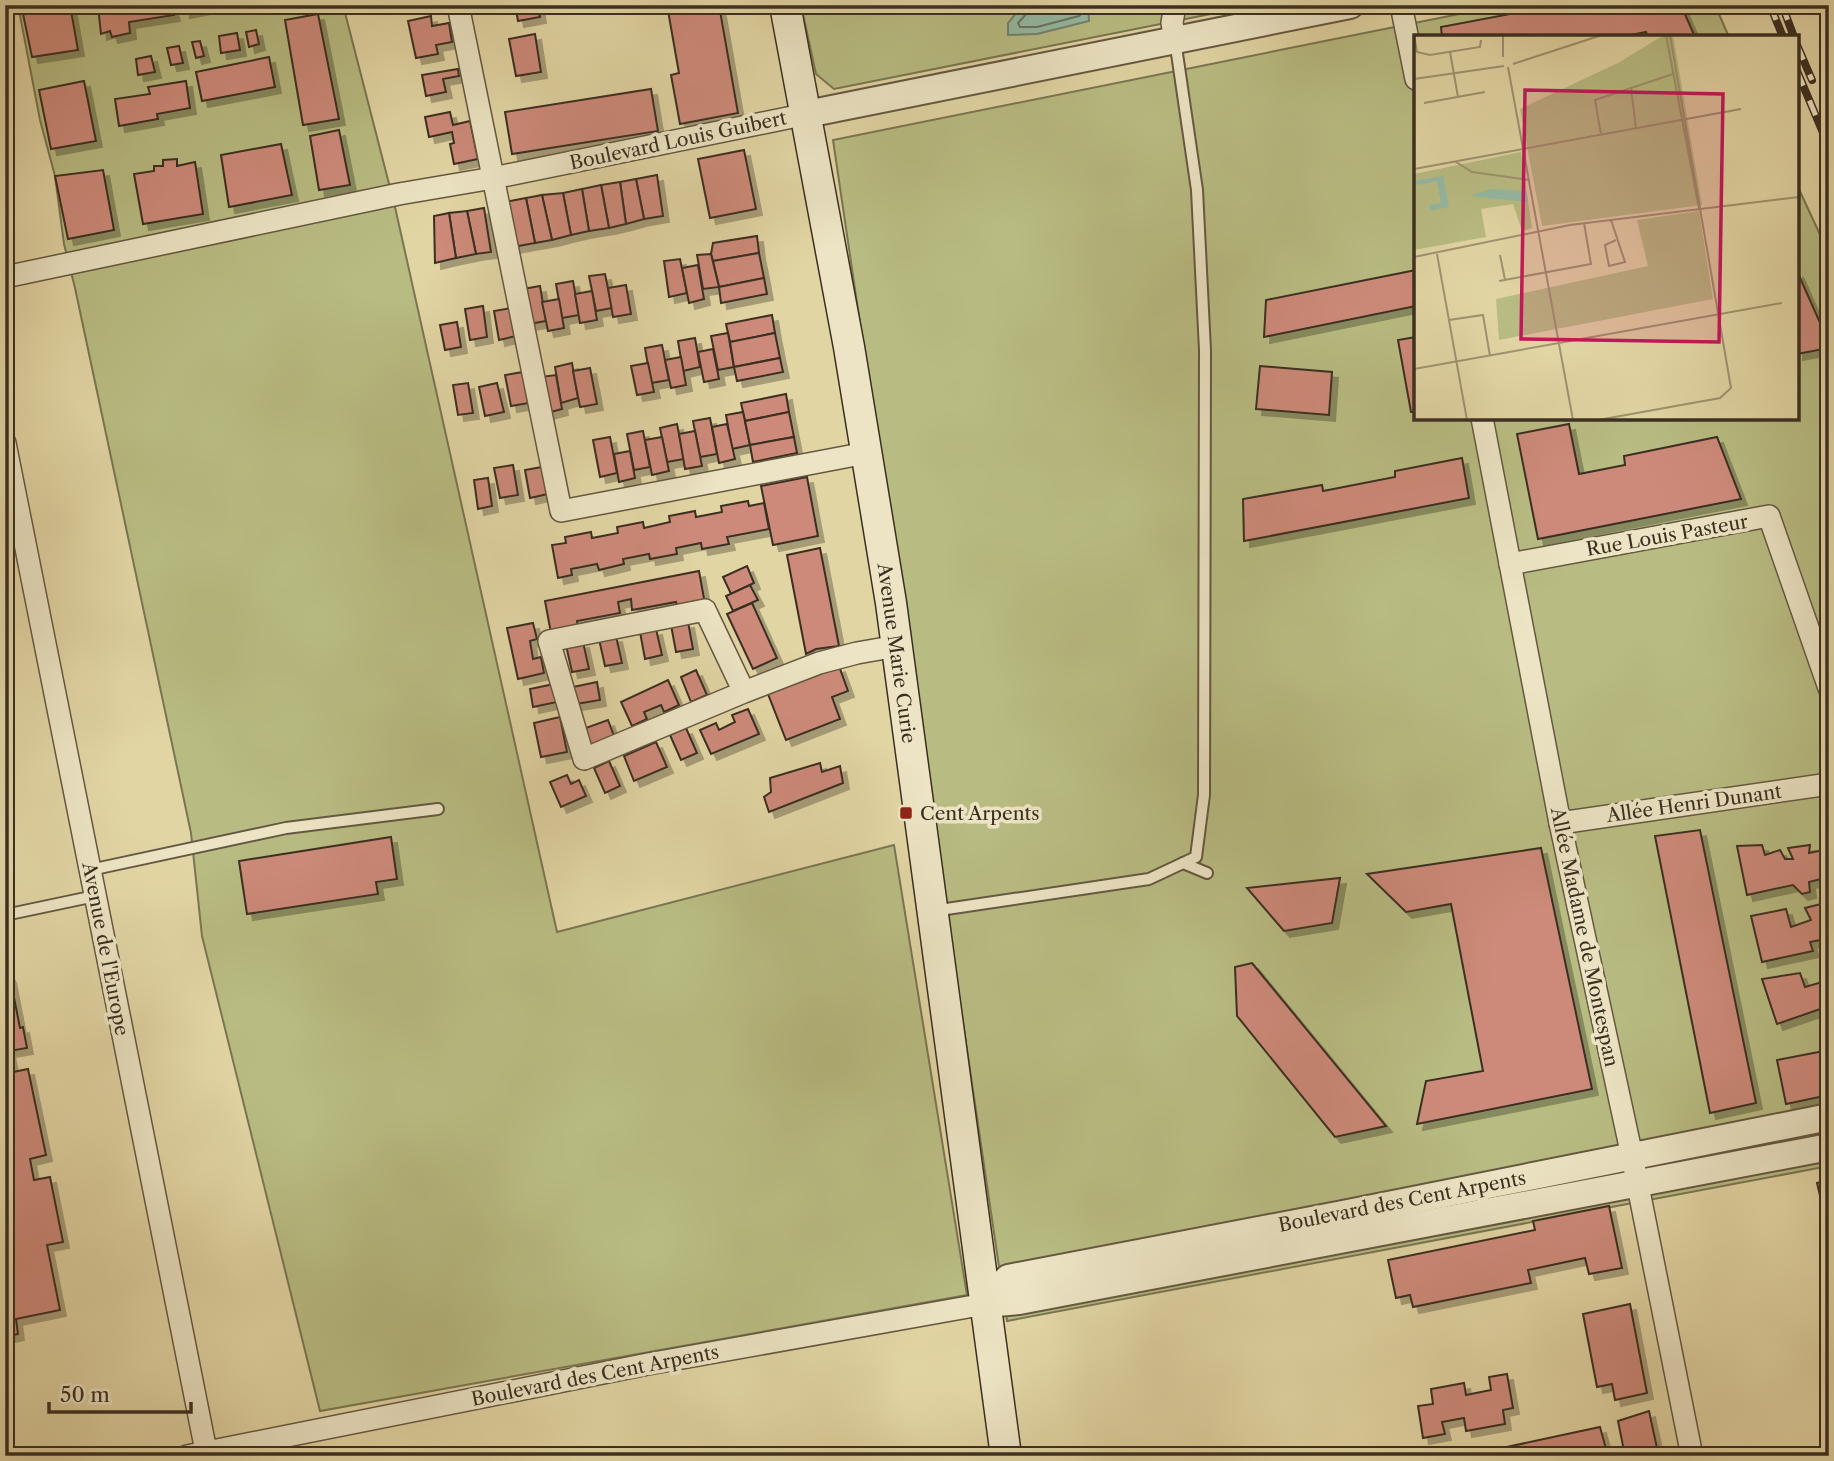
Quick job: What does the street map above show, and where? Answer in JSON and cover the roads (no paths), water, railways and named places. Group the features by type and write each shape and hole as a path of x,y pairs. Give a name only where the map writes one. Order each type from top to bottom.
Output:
{"main road":[{"name":"Avenue Marie Curie","path":"785,5 849,347 891,603 1006,1456"}],"street":[{"path":"458,5 561,511 866,453"},
{"path":"1175,5 1172,23 1175,40"},
{"name":"Boulevard Louis Guibert","path":"5,277 399,194 493,178 1350,5"},
{"path":"1401,5 1414,69"},
{"name":"Allée Madame de Montespan","path":"1482,420 1560,823 1632,1156 1692,1456"},
{"name":"Avenue de l'Europe","path":"5,443 90,870 200,1455"},
{"name":"Rue Louis Pasteur","path":"1510,564 1769,516 1829,688"},
{"path":"744,692 705,610 549,641 583,759 819,663 897,646"},
{"name":"Allée Henri Dunant","path":"1560,823 1829,784"},
{"name":"Boulevard des Cent Arpents","path":"985,1304 1008,1278 1829,1116"},
{"name":"Boulevard des Cent Arpents","path":"200,1455 648,1364 985,1304 1019,1301 1829,1147"}],"lane":[{"path":"933,911 1149,879 1196,857 1203,794 1205,350 1197,190 1175,40"},
{"path":"90,870 286,828 438,808"},
{"path":"1183,863 1207,873"},
{"path":"5,915 95,896"}],"water":[{"path":"1023,5 1088,5 1089,21 1037,34 1008,35 1008,23"}],"railway":[{"path":"1770,5 1782,35"},
{"path":"1782,5 1793,35"},
{"path":"1799,50 1812,80"},
{"path":"1799,76 1829,147"}],"place":[{"name":"Cent Arpents","path":"906,813"}]}
